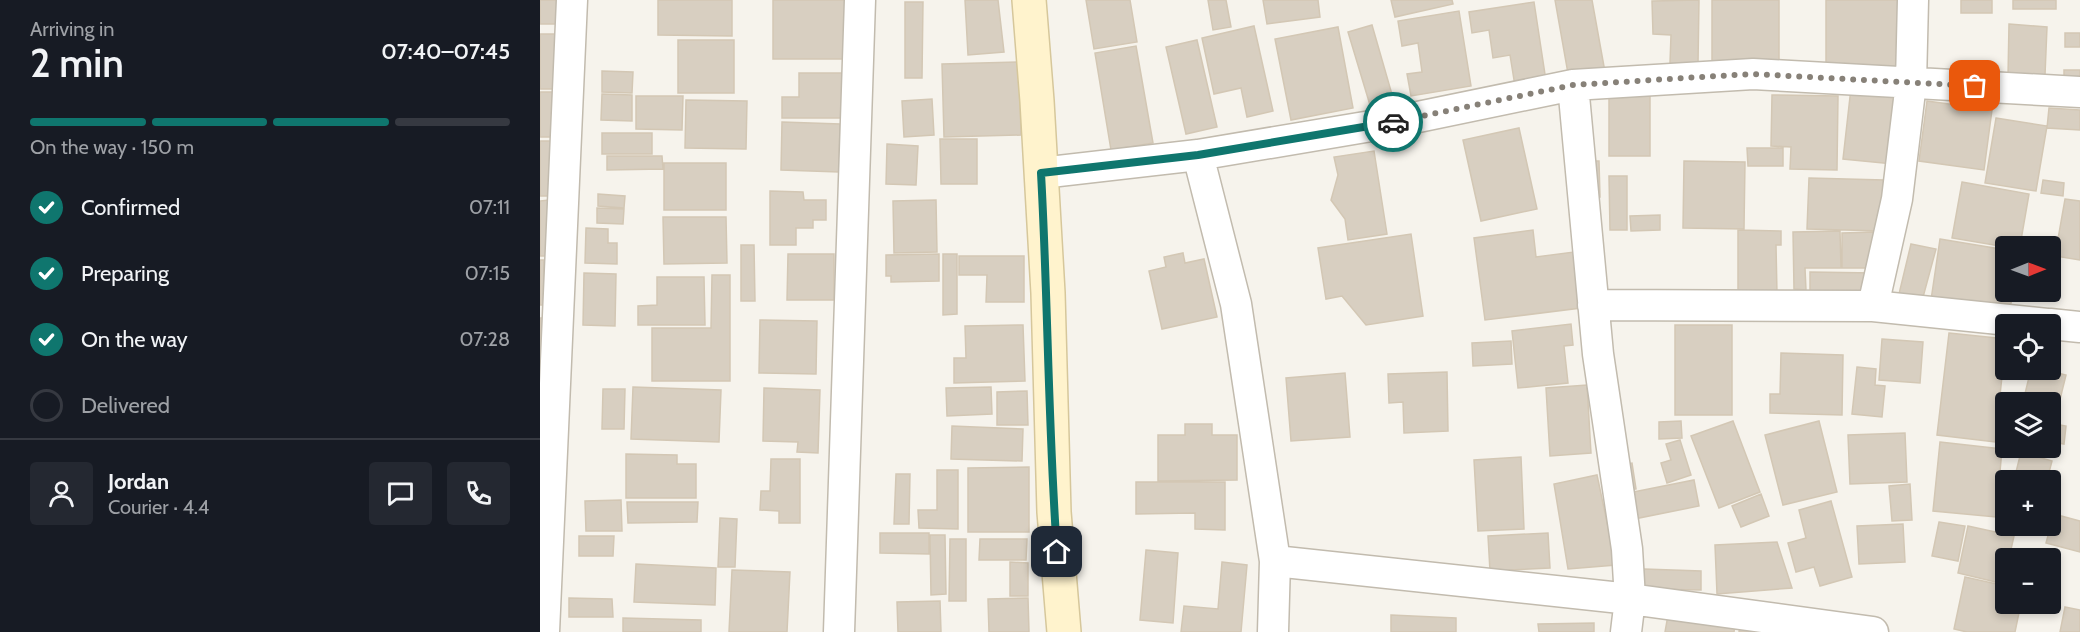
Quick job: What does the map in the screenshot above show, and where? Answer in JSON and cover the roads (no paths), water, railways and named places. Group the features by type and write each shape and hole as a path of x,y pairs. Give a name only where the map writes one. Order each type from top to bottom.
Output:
{"main road":[{"path":"1029,0 1048,293 1054,512 1064,632"}],"street":[{"path":"544,632 572,0"},
{"path":"839,632 860,0"},
{"path":"1873,306 1897,199 1911,83 1913,0"},
{"path":"1041,173 1198,155 1389,123 1573,85 1753,74 2080,92"},
{"path":"1573,85 1598,354 1627,549 1630,599 1626,632"},
{"path":"1198,155 1236,304 1275,561 1274,632"},
{"path":"1593,305 1873,306 1995,318"},
{"path":"2061,325 2080,327"},
{"path":"1275,561 1630,599 1873,632"}]}
